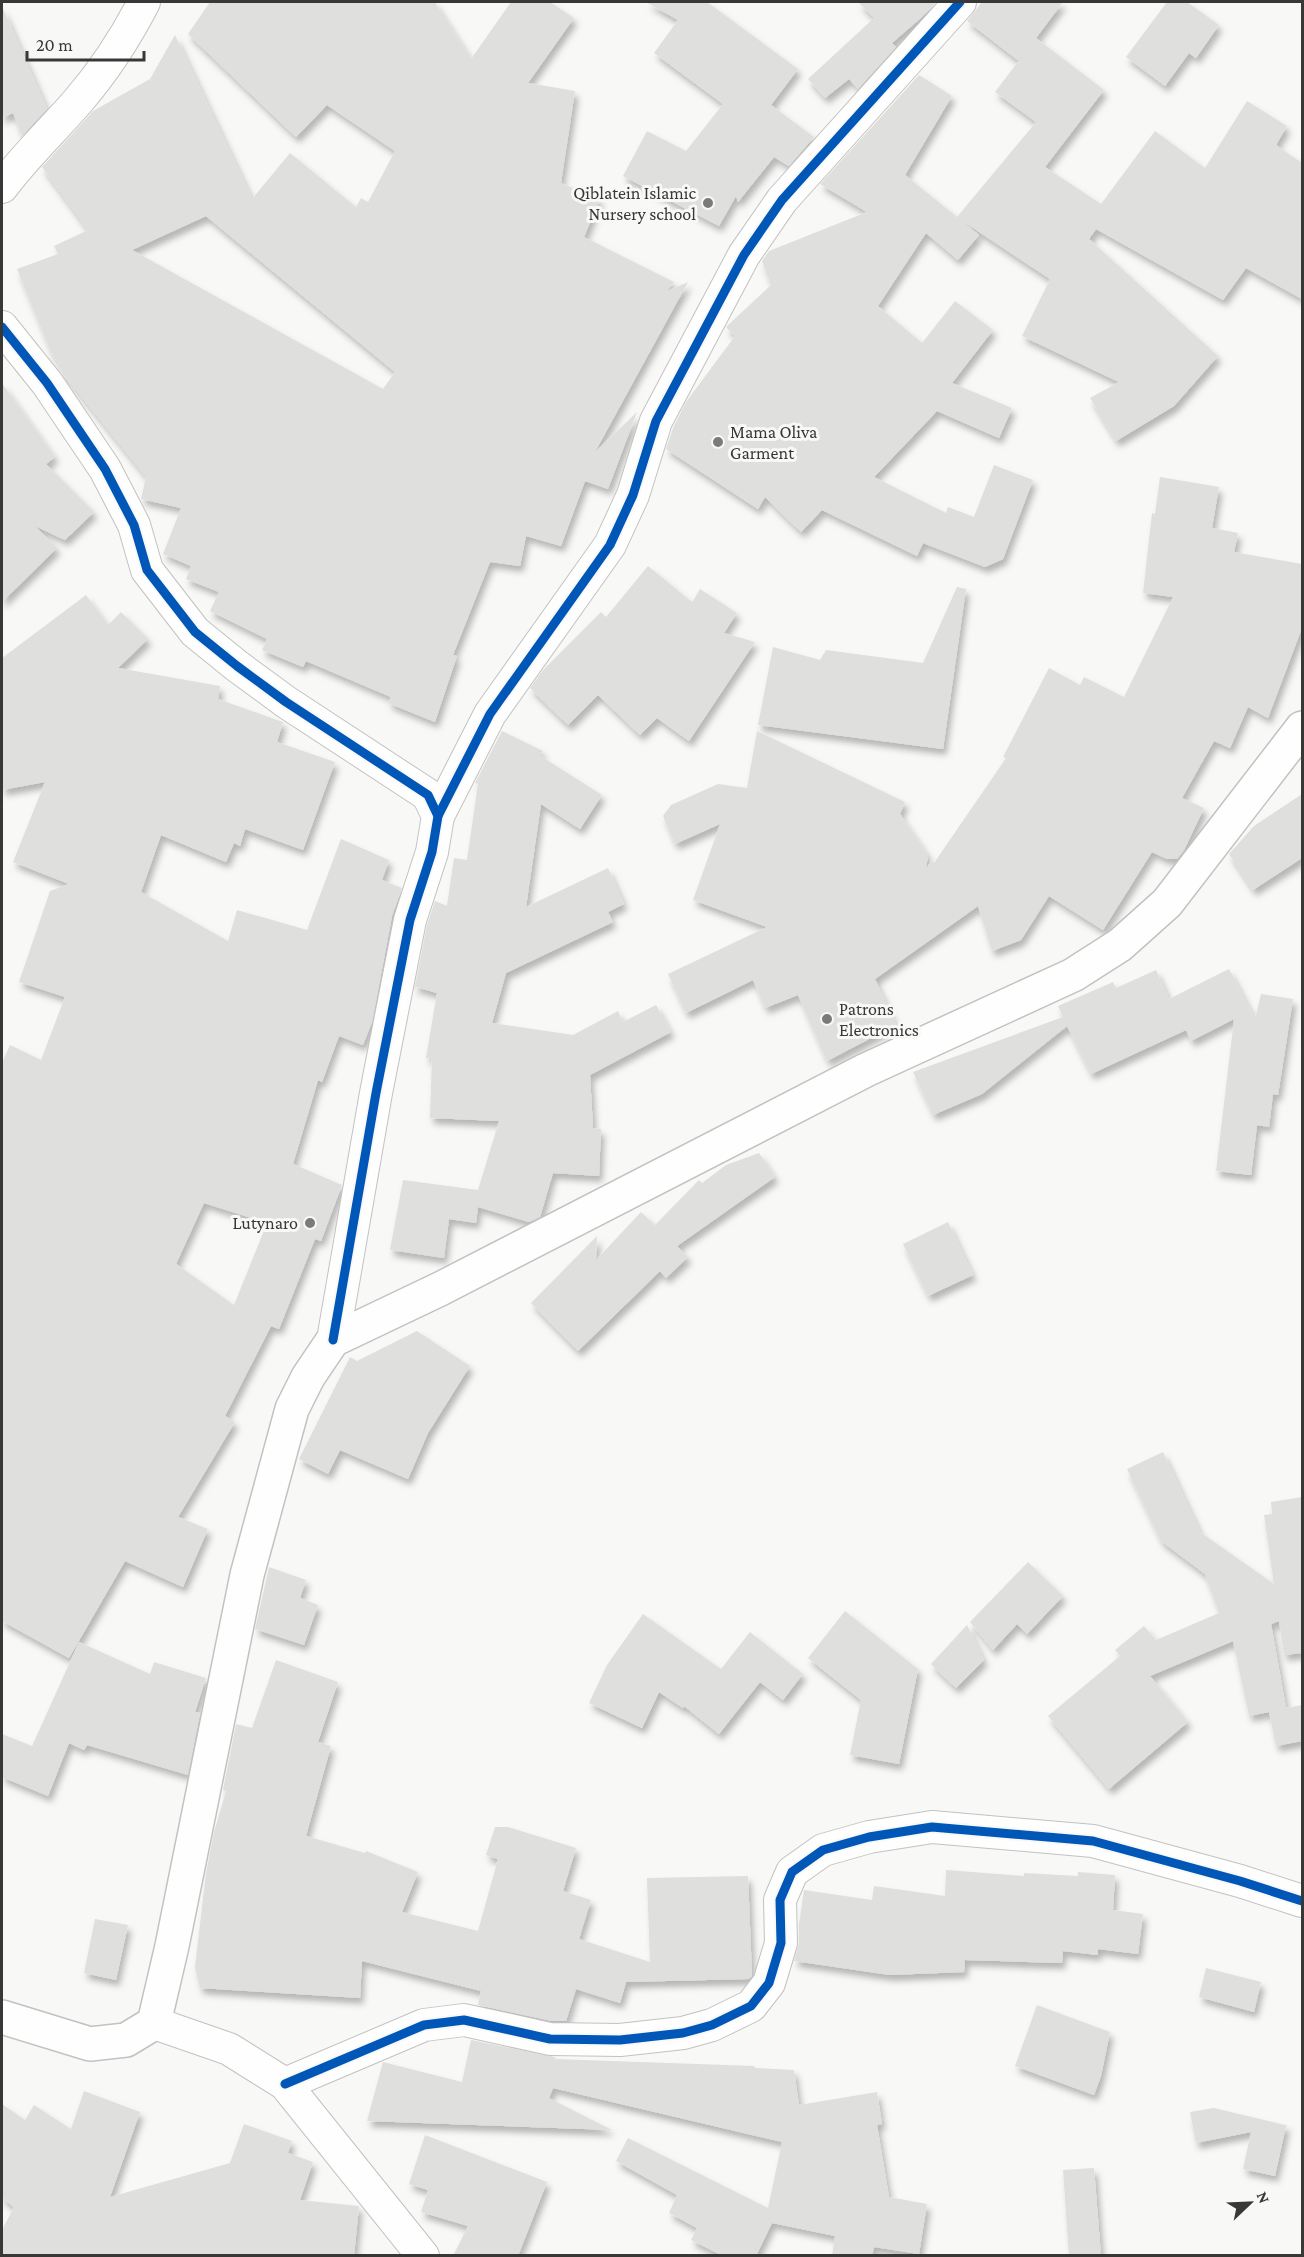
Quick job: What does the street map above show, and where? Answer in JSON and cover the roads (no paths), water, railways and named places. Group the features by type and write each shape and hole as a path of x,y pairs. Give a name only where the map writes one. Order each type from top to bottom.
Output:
{"main road":[{"path":"2,2017 90,2044 126,2040 154,2023 172,1946 247,1575 292,1409 308,1377 333,1340 440,1289 866,1070 1073,975 1120,945 1167,903 1302,728"}],"street":[{"path":"2,187 19,164 79,100 124,39 144,2"},
{"path":"333,1340 378,1081 410,920 432,852 438,816 490,714 610,545 633,495 656,421 744,255 782,200 960,2"},
{"path":"2,327 48,383 105,469 134,525 147,570 195,632 286,702 428,795 438,816"},
{"path":"285,2084 424,2025 464,2020 550,2039 620,2040 683,2032 712,2025 751,2006 769,1983 781,1943 780,1900 792,1872 824,1850 869,1837 932,1827 1093,1841 1240,1881 1302,1901"},
{"path":"154,2023 229,2049 285,2084 417,2252"}],"place":[{"name":"Qiblatein Islamic Nursery school","path":"708,203"},
{"name":"Mama Oliva Garment","path":"718,442"},
{"name":"Patrons Electronics","path":"827,1019"},
{"name":"Lutynaro","path":"310,1223"}]}
